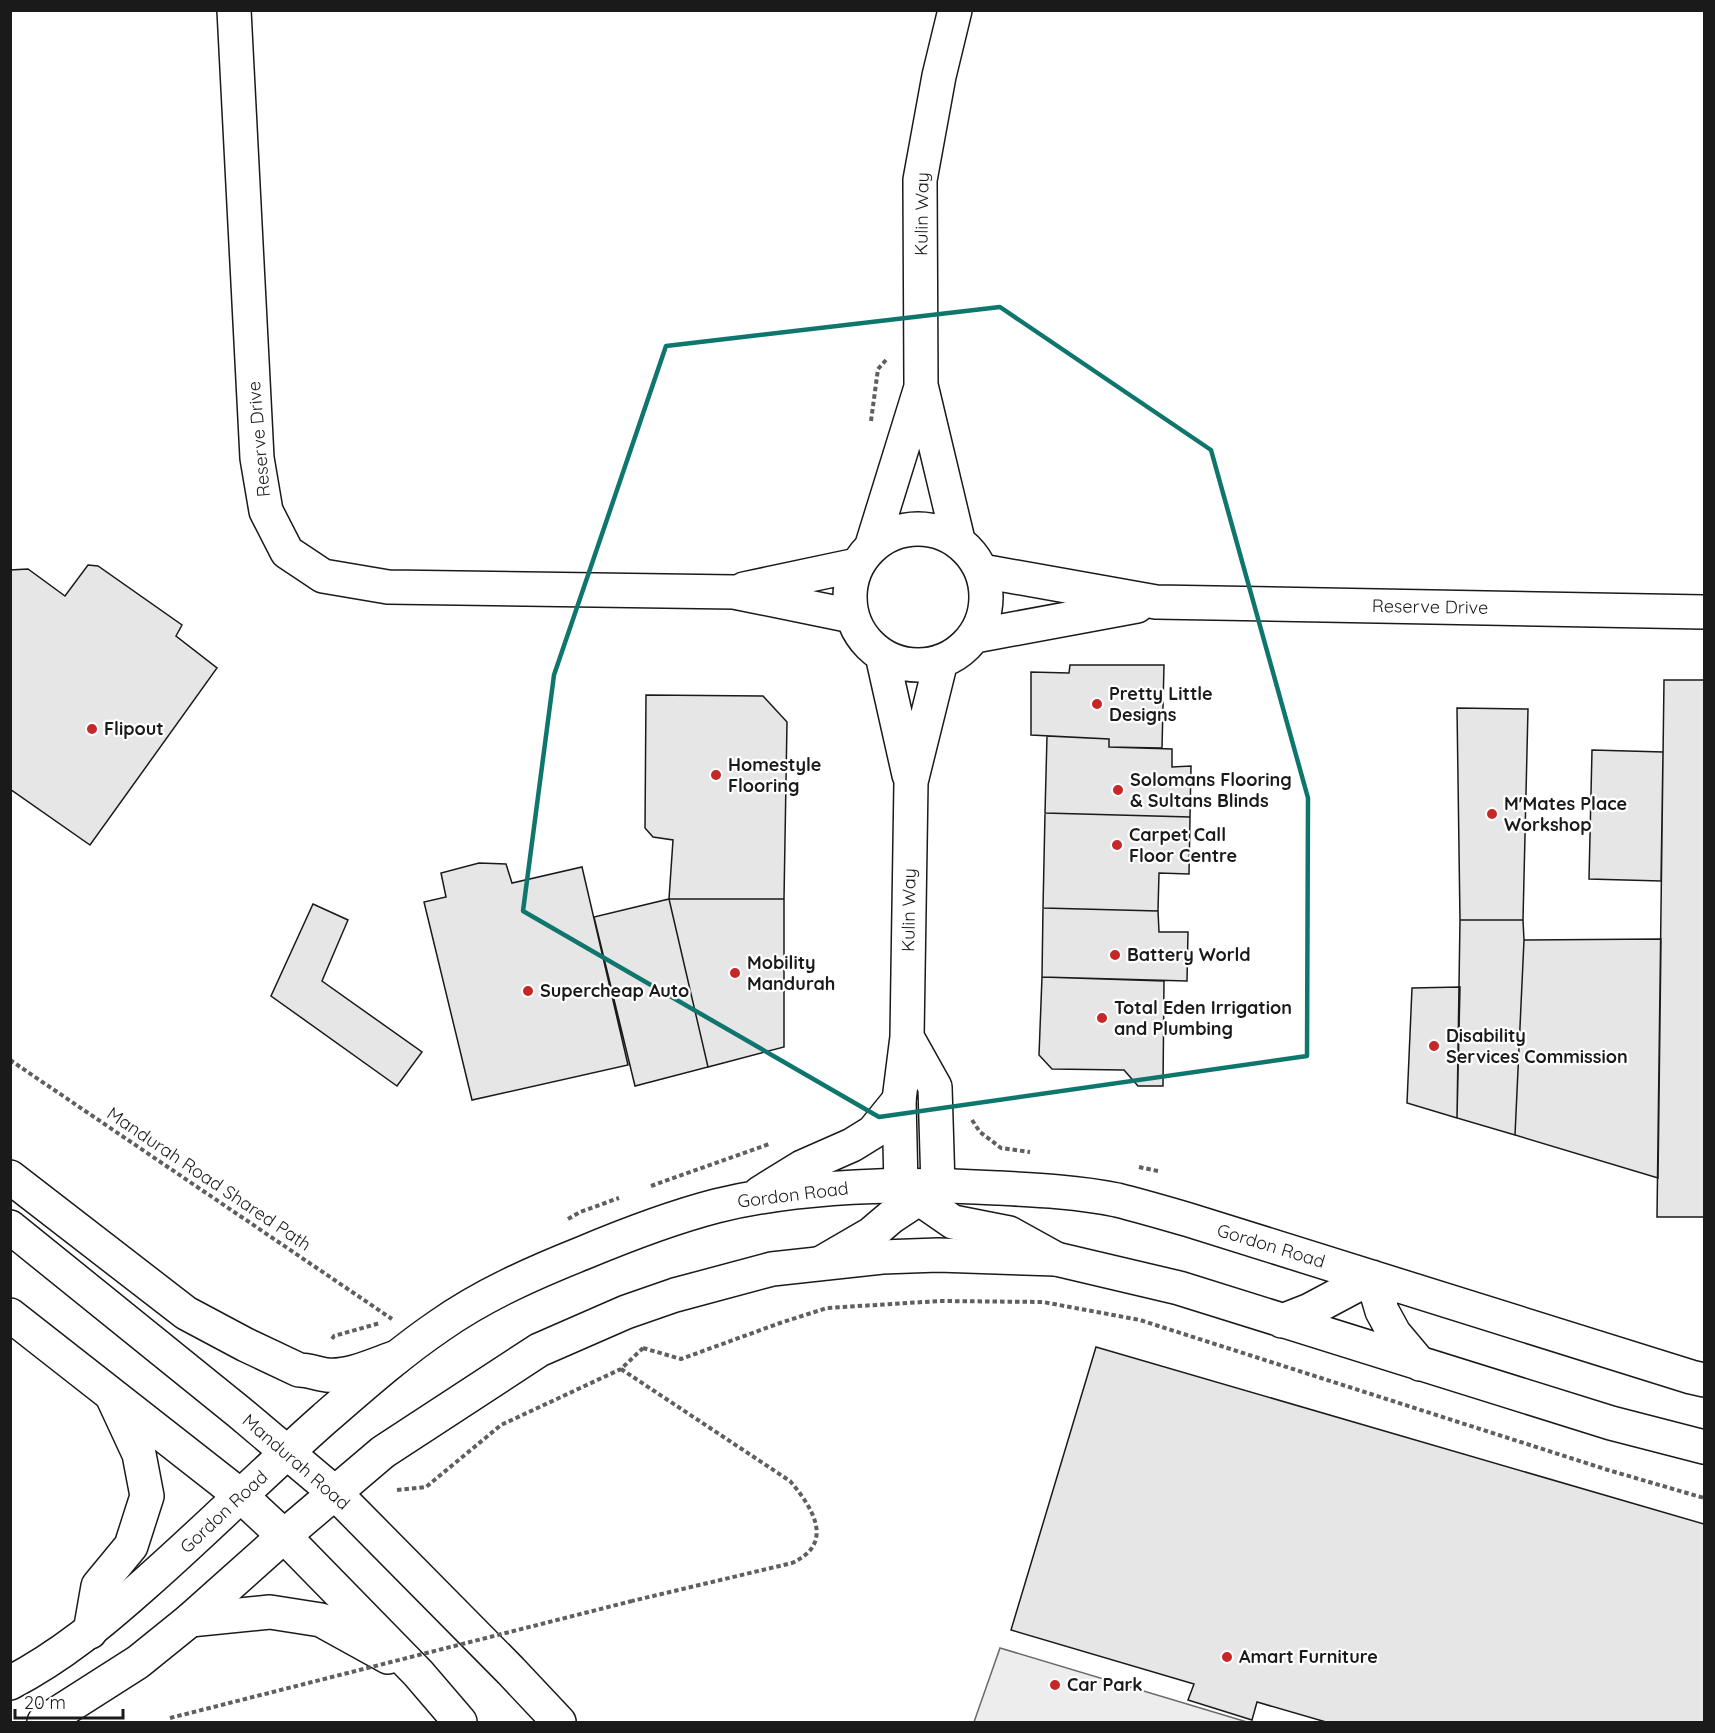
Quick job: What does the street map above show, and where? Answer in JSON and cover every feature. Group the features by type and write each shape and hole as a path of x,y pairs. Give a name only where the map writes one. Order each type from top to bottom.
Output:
{"main road":[{"name":"Reserve Drive","path":"234,10 257,458 266,512 287,552 323,576 388,587 734,592 852,616"},
{"name":"Kulin Way","path":"955,10 939,76 920,180 921,385 958,540"},
{"name":"Kulin Way","path":"864,555 921,385"},
{"path":"914,528 937,530 958,540 973,554 982,571 987,593 985,616 975,636 960,651 941,661 921,665 901,663 882,655 869,645 859,632 852,616 849,599 851,582 864,555 891,533 914,528"},
{"name":"Reserve Drive","path":"734,592 864,555"},
{"name":"Reserve Drive","path":"982,571 1156,602 1704,612"},
{"name":"Reserve Drive","path":"975,636 1156,602"},
{"name":"Kulin Way","path":"882,655 911,782"},
{"name":"Kulin Way","path":"919,1190 899,1100 907,1037 911,782 941,661"},
{"path":"821,1263 871,1234 919,1190 935,1087 907,1037"},
{"path":"751,1199 802,1167 852,1145 873,1132 899,1100"},
{"path":"10,1177 186,1313 299,1370 327,1375 346,1373 397,1357"},
{"name":"Gordon Road","path":"10,1683 34,1670 90,1632 287,1453 397,1357 441,1324 547,1267 651,1225 751,1199 849,1187 919,1190 1039,1190 1115,1200 1189,1220 1704,1380"},
{"path":"919,1190 953,1222 1009,1233 1056,1259"},
{"name":"Mandurah Road","path":"10,1227 334,1492 559,1722"},
{"path":"44,1722 138,1662 190,1620 334,1492 383,1452 539,1350 626,1312 675,1295 772,1269 882,1257 938,1255 1056,1259 1179,1288 1611,1423 1704,1447"},
{"path":"1282,1321 1310,1310 1372,1277 1382,1311 1394,1333 1420,1365"},
{"path":"10,1316 241,1496 284,1536 418,1673 460,1722"},
{"path":"90,1632 98,1586 131,1546 147,1496 139,1454 111,1393"},
{"path":"190,1620 270,1612 321,1620 418,1673"}],"path":[{"path":"870,428 878,369 890,355"},
{"name":"Mandurah Road Shared Path","path":"10,1060 392,1319"},
{"path":"969,1115 980,1132 1001,1148 1036,1152"},
{"path":"645,1188 776,1142"},
{"path":"1136,1166 1168,1175"},
{"path":"560,1223 580,1212 624,1196"},
{"path":"643,1348 681,1359 827,1308 940,1301 1043,1302 1140,1320 1608,1470 1704,1498"},
{"path":"309,1370 334,1336 402,1314"},
{"path":"170,1718 632,1601 792,1563 805,1557 812,1550 817,1537 817,1528 807,1501 790,1481 621,1369 501,1425 426,1487 397,1490"}],"highlighted area":[{"path":"1000,307 1211,450 1308,798 1307,1056 879,1117 523,911 554,675 666,346"}],"shaded area":[{"name":"Car Park","path":"1000,1648 1247,1722 974,1722"}],"building":[{"name":"Flipout","path":"88,565 98,566 182,625 176,636 217,668 90,845 10,789 10,570 28,569 65,596"},
{"name":"Pretty Little Designs","path":"1070,665 1164,665 1162,748 1109,747 1109,739 1031,735 1031,672 1069,673"},
{"path":"1664,680 1704,680 1704,1217 1657,1217"},
{"name":"Homestyle Flooring","path":"646,695 763,696 787,722 784,899 669,899 673,840 653,837 645,828"},
{"name":"M'Mates Place Workshop","path":"1457,708 1528,709 1523,920 1460,920"},
{"name":"Solomans Flooring & Sultans Blinds","path":"1047,736 1109,739 1109,747 1172,749 1172,767 1191,766 1190,817 1045,813"},
{"path":"1592,750 1663,752 1661,881 1589,879"},
{"name":"Carpet Call Floor Centre","path":"1045,813 1190,817 1189,874 1159,873 1158,911 1043,908"},
{"name":"Supercheap Auto","path":"479,863 506,864 512,883 582,867 628,1065 472,1100 424,902 446,897 441,873"},
{"name":"Mobility Mandurah","path":"669,899 784,899 784,1047 708,1067"},
{"path":"669,899 708,1067 635,1086 594,917"},
{"path":"313,904 348,920 322,981 422,1052 397,1086 271,996"},
{"name":"Battery World","path":"1043,908 1158,911 1159,932 1188,932 1187,981 1042,977"},
{"path":"1460,920 1523,920 1515,1135 1457,1118"},
{"path":"1661,939 1658,1178 1515,1135 1524,940"},
{"name":"Total Eden Irrigation and Plumbing","path":"1042,977 1164,981 1163,1086 1138,1086 1124,1070 1052,1069 1039,1055"},
{"name":"Disability Services Commission","path":"1460,987 1457,1118 1407,1103 1412,988"},
{"path":"1096,1347 1704,1524 1704,1722 1326,1722 1257,1702 1252,1720 1188,1700 1194,1684 1011,1630"}],"place":[{"name":"Pretty Little Designs","path":"1097,704"},
{"name":"Flipout","path":"92,729"},
{"name":"Homestyle Flooring","path":"716,775"},
{"name":"Solomans Flooring & Sultans Blinds","path":"1118,790"},
{"name":"M'Mates Place Workshop","path":"1492,814"},
{"name":"Carpet Call Floor Centre","path":"1117,845"},
{"name":"Battery World","path":"1115,955"},
{"name":"Mobility Mandurah","path":"735,973"},
{"name":"Supercheap Auto","path":"528,991"},
{"name":"Total Eden Irrigation and Plumbing","path":"1102,1018"},
{"name":"Disability Services Commission","path":"1434,1046"},
{"name":"Amart Furniture","path":"1227,1657"},
{"name":"Car Park","path":"1055,1685"}]}
